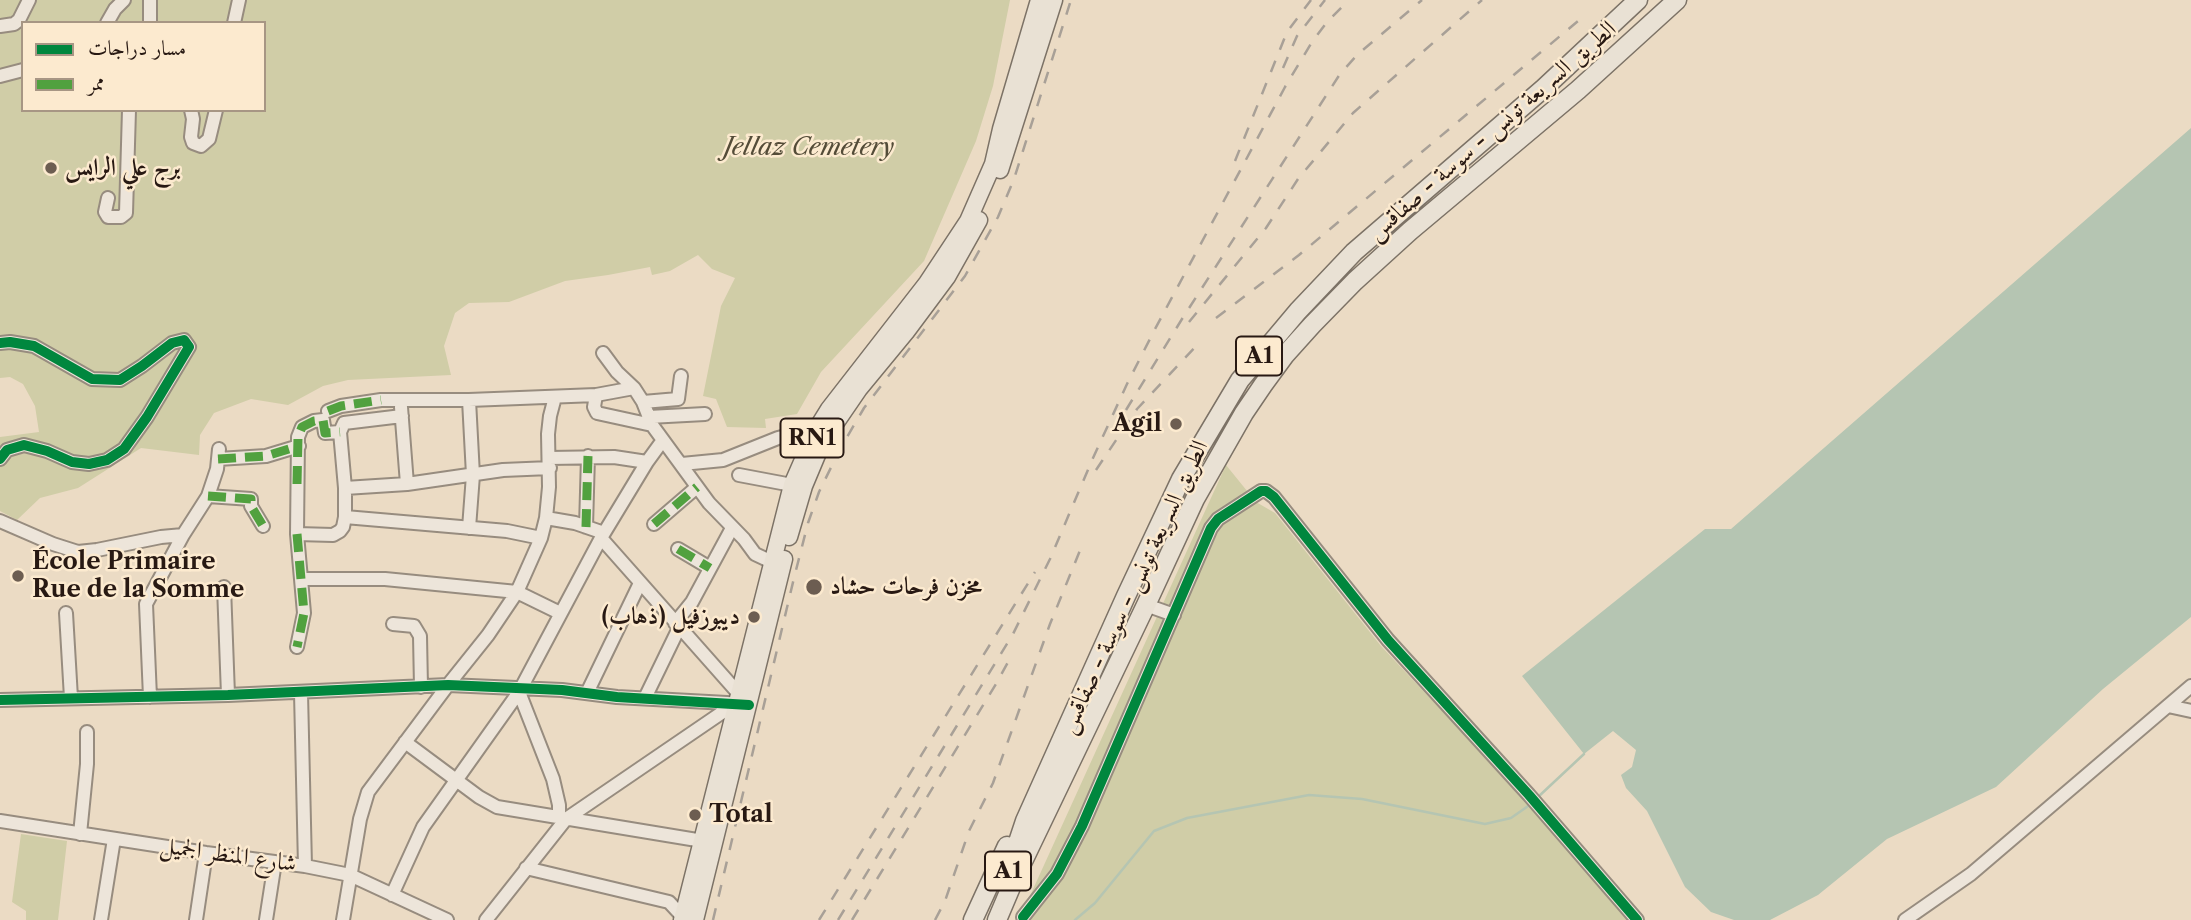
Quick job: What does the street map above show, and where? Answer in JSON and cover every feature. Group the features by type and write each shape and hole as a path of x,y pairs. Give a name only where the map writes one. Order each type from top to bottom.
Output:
{"highway":[{"name":"الطريق السريعة تونس - سوسة - صفاقس","path":"997,920 1031,827 1126,596 1181,479 1240,380 1298,310 1354,253 1544,88 1638,0"},
{"name":"A1","path":"1031,827 1146,605 1213,465 1244,412 1294,345 1355,281 1410,231 1578,90 1677,0"},
{"name":"الطريق السريعة تونس - سوسة - صفاقس","path":"986,920 1031,827"},
{"path":"973,920 1014,834 1031,827 1016,919"}],"main road":[{"path":"1026,50 1029,0"},
{"name":"RN1","path":"687,919 792,485 816,430 829,409 927,283 968,221 993,164 1039,0"},
{"name":"RN1","path":"687,919 703,841 741,700 804,486 822,443 947,277 975,229 1006,154 1054,0"}],"street":[{"path":"0,26 14,24 19,20 29,0"},
{"path":"108,21 124,0"},
{"path":"150,0 150,21"},
{"path":"234,21 239,0"},
{"path":"0,75 21,70"},
{"path":"108,198 104,212 108,217 121,217 126,212 129,112"},
{"path":"191,112 191,137 193,143 201,146 209,139 216,112"},
{"path":"0,343 34,346 92,379 120,380 172,343 184,340 190,346 147,417 124,449 107,460 89,464 72,462 24,445 7,450 0,459"},
{"path":"603,353 617,372 634,388 663,440 709,503 755,554 772,562"},
{"path":"643,402 678,398 681,376"},
{"path":"328,411 341,406 382,400 555,397 596,395 634,388"},
{"path":"596,395 594,407 597,413 651,421 705,414"},
{"path":"343,920 360,820 368,792 447,685 488,635 517,592 541,538 546,519 548,434 555,397"},
{"path":"400,400 407,484"},
{"path":"469,400 473,475 469,528"},
{"path":"297,534 337,534 343,527 345,488 341,426 348,421 402,416"},
{"path":"297,646 304,613 297,534 298,437 302,427 314,421 323,420 325,433 340,432"},
{"path":"681,464 723,460 778,438 802,432"},
{"path":"392,895 423,827 519,691 603,536 663,440"},
{"path":"150,697 146,604 183,535 208,496 219,454 236,457 266,456 299,446"},
{"path":"586,527 588,456"},
{"path":"345,488 407,484 588,456 647,462"},
{"path":"739,475 792,485"},
{"path":"654,524 697,487"},
{"path":"1016,919 1056,874 1083,826 1214,523 1256,492 1266,491 1274,497 1388,640 1637,920"},
{"path":"208,496 251,499 251,506 263,526"},
{"path":"345,517 507,531 541,538"},
{"path":"546,519 586,527 603,536 741,700"},
{"path":"0,520 78,552 183,535"},
{"path":"645,698 677,625 732,528"},
{"path":"677,549 710,568"},
{"path":"301,579 385,579 517,592 560,613"},
{"path":"587,692 640,583"},
{"path":"224,587 228,695"},
{"path":"1146,605 1174,615"},
{"path":"66,613 71,698"},
{"path":"393,624 414,626 420,636 421,687"},
{"path":"0,700 301,693 447,685 519,691 587,692 645,698 741,700"},
{"path":"1905,920 1971,874 2191,686"},
{"path":"519,691 553,779 563,818"},
{"path":"301,693 305,866"},
{"path":"486,920 563,818 741,700"},
{"path":"2168,706 2191,711"},
{"path":"80,834 88,732"},
{"path":"405,742 479,797 497,807 703,841"},
{"name":"شارع المنظر الجميل","path":"0,821 350,875 447,920"},
{"path":"102,920 114,839"},
{"path":"196,920 206,853"},
{"path":"266,920 275,862"},
{"path":"526,868 669,902 687,919"}],"green space":[{"name":"Jellaz Cemetery","path":"0,0 1010,0 993,86 976,141 924,261 821,372 797,414 765,419 766,428 727,427 716,399 703,396 721,306 735,278 712,269 698,255 670,271 652,275 650,267 565,281 509,302 469,303 455,313 444,346 451,375 348,380 323,386 288,405 251,399 214,413 200,435 199,455 141,448 78,488 40,498 17,520 0,511 0,437 39,432 35,406 23,384 10,377 0,378"},
{"path":"1226,465 1256,502 1275,513 1381,646 1524,798 1632,920 1019,920"},
{"path":"21,834 67,841 58,920 26,920 26,911 12,902"}],"shaded area":[{"path":"2191,128 2191,617 2103,689 1996,787 1887,839 1818,895 1770,920 1734,920 1711,912 1685,887 1647,811 1626,788 1621,775 1632,767 1636,750 1613,731 1584,754 1522,676 1705,529 1731,529"}],"waterway":[{"path":"1538,797 1584,754"},
{"path":"1075,920 1095,903 1154,831 1187,818 1309,795 1362,799 1485,824 1511,818 1531,804"}],"railway":[{"path":"713,920 794,578 819,492 864,408 965,276 998,217 1014,179 1071,0"},
{"path":"1235,161 1287,32 1311,0"},
{"path":"1283,68 1297,36 1325,0"},
{"path":"838,920 1013,634 1050,559 1127,384 1155,329 1285,87 1312,42 1349,0"},
{"path":"1126,410 1340,74 1358,54 1422,0"},
{"path":"1189,322 1266,228 1298,179 1353,113 1482,0"},
{"path":"1216,318 1299,255 1584,16"},
{"path":"1096,470 1137,409 1198,344"},
{"path":"935,920 945,901 969,831 993,783 1050,624 1081,548"},
{"path":"819,920 1035,572"},
{"path":"852,920 1013,653"}],"marked path":[{"path":"328,411 341,406 381,400"},
{"path":"297,484 298,437 302,427 323,420 325,433 340,432"},
{"path":"218,459 266,456 299,446"},
{"path":"586,527 588,456"},
{"path":"654,524 697,487"},
{"path":"208,496 251,499 251,506 263,526"},
{"path":"297,534 304,613 297,647"},
{"path":"678,549 710,568"}],"cycle path":[{"path":"0,343 34,346 92,379 120,380 172,343 184,340 189,347 147,417 124,449 107,460 89,464 72,462 24,445 7,450 0,459"},
{"path":"1023,917 1057,874 1082,826 1211,528 1218,519 1261,491 1266,491 1274,497 1388,640 1529,795 1637,920"},
{"path":"0,700 228,695 448,685 562,690 617,697 749,705"}],"place":[{"name":"برج علي الرايس","path":"51,168"},
{"name":"Agil","path":"1176,424"},
{"name":"École Primaire Rue de la Somme","path":"18,576"},
{"name":"مخزن فرحات حشاد","path":"814,587"},
{"name":"ديبوزفيل (ذهاب)","path":"754,617"},
{"name":"Total","path":"695,815"}]}
